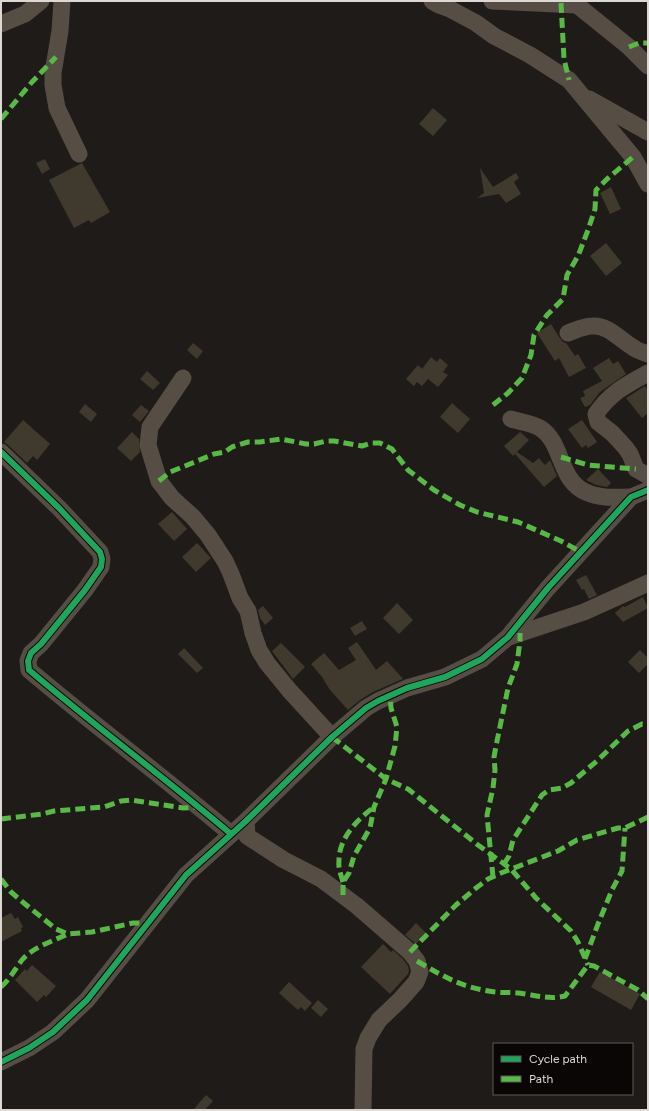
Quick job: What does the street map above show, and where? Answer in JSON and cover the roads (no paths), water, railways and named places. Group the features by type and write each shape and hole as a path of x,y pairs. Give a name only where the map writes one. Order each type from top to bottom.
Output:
{"street":[{"path":"1,24 25,14 41,1"},
{"path":"62,1 60,30 53,73 53,85 57,108 79,154"},
{"path":"432,1 439,6 450,9 476,23 494,36 530,55 569,80 633,157 648,184"},
{"path":"492,1 574,3 629,48 648,66"},
{"path":"582,95 606,107 648,132"},
{"path":"568,333 582,328 600,326 607,328 634,348 648,354"},
{"path":"648,373 615,391 596,414 598,422 612,433 625,447 630,454 636,469 648,476"},
{"path":"184,378 150,427 148,445 159,481 172,498 193,517 208,535 225,561 240,598 248,610 257,644 267,663 289,690 332,736"},
{"path":"510,419 541,428 547,434 560,457 565,472 579,488 594,495 631,497 648,490"},
{"path":"1,452 64,513 100,552 102,559 101,567 85,590 41,644 31,653 28,661 29,670 87,719 198,805 232,834"},
{"path":"2,1060 29,1048 53,1032 87,1000 186,875 246,821 332,736 366,708 390,694 445,677 482,659 508,637 547,590 631,497"},
{"path":"508,637 584,612 648,583"},
{"path":"246,821 247,836 284,860 320,879 357,906 410,952 420,966 420,972 416,982 379,1020 368,1038 364,1049 363,1110"}]}
